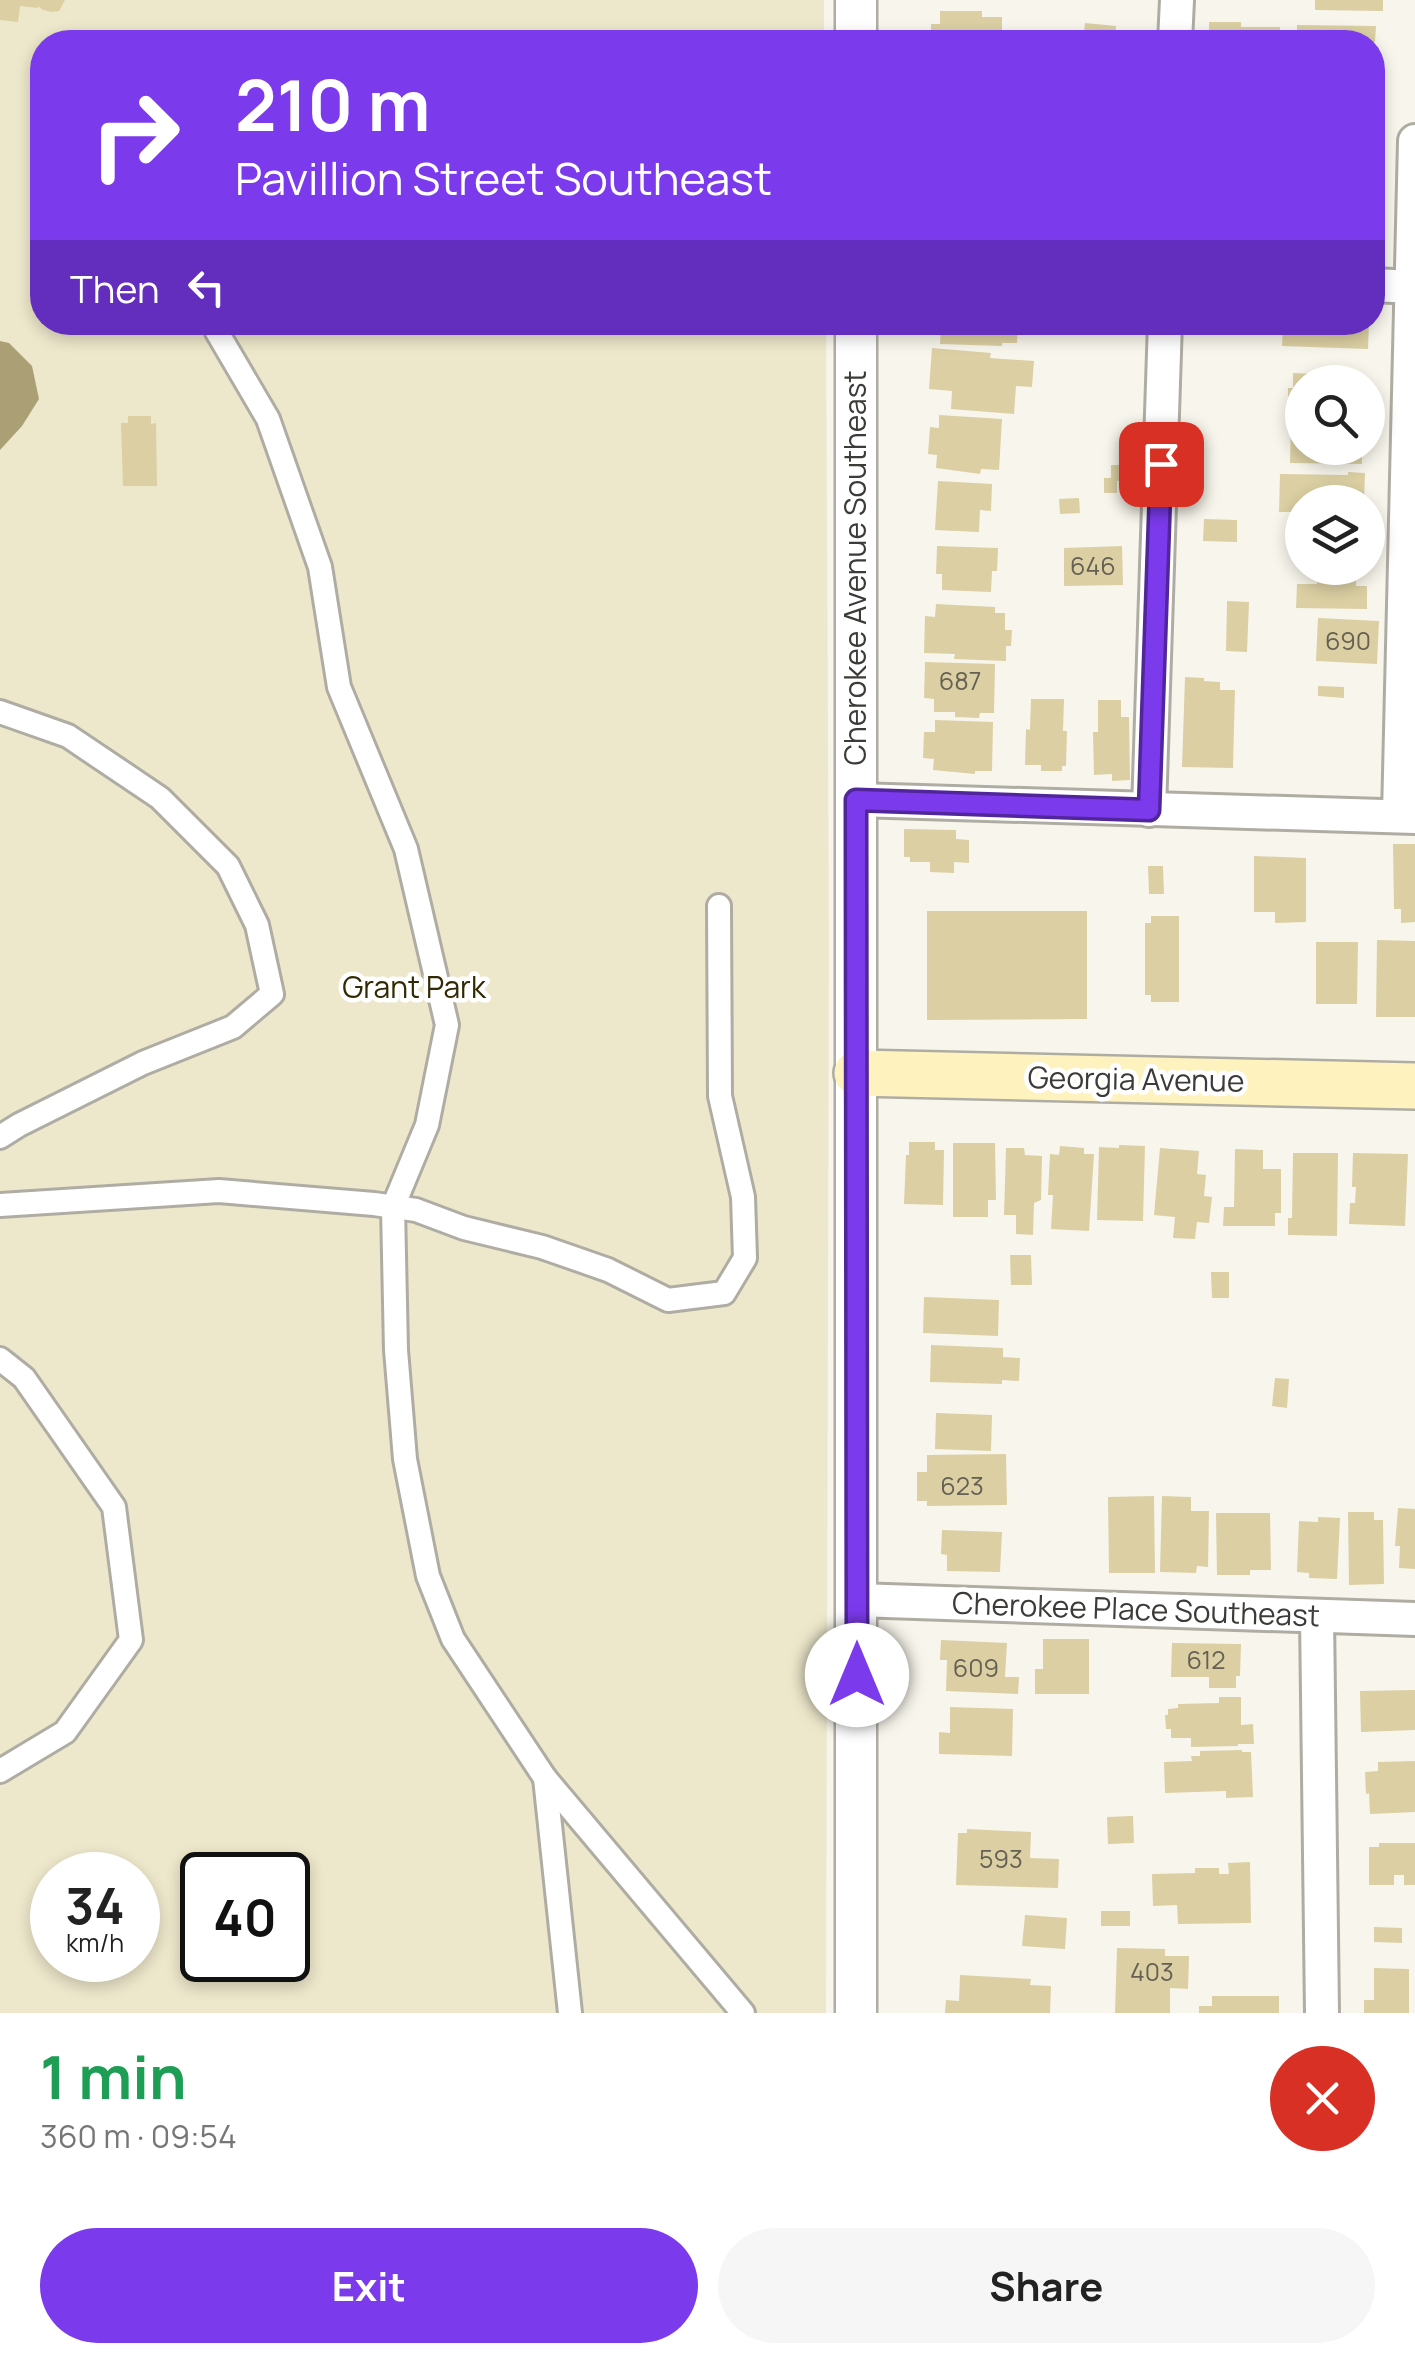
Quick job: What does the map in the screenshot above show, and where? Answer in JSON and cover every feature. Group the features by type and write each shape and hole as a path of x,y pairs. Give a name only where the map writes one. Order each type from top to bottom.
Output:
{"main road":[{"name":"Georgia Avenue","path":"856,1073 1415,1086"}],"street":[{"path":"856,0 856,30"},
{"path":"1175,30 1176,0"},
{"path":"856,800 1407,817 1415,141"},
{"path":"1385,286 1413,287"},
{"path":"218,335 268,419 320,567 339,688 406,848 447,1025 427,1124 393,1207 396,1350 405,1459 428,1576 452,1639 545,1778 742,2013"},
{"name":"Cherokee Avenue Southeast","path":"856,335 856,2013"},
{"path":"1149,810 1166,335"},
{"path":"0,712 68,736 160,798 228,866 257,925 272,994 233,1027 142,1062 0,1137"},
{"path":"0,1205 219,1191 393,1207 416,1210 464,1228 559,1253 608,1270 668,1300 724,1293 745,1258 742,1197 720,1096 719,906"},
{"path":"0,1360 24,1378 114,1507 131,1640 65,1732 0,1772"},
{"name":"Cherokee Place Southeast","path":"857,1600 1415,1619"},
{"path":"1317,1616 1322,2013"},
{"path":"545,1778 570,2013"}],"green space":[{"name":"Grant Park","path":"0,0 824,0 824,30 30,30 30,335 826,335 826,2013 0,2013"}],"shaded area":[{"path":"0,341 9,343 32,366 39,399 0,450"}],"building":[{"path":"0,0 65,0 59,11 52,12 38,6 20,6 18,22 0,20"},
{"path":"1315,0 1383,0 1383,11 1315,10"},
{"path":"940,11 982,11 982,17 1002,17 1002,30 931,30 931,24 940,24"},
{"path":"1209,22 1280,27 1280,30 1209,30"},
{"path":"1085,23 1116,26 1116,30 1084,30"},
{"path":"1297,25 1376,26 1376,30 1297,30"},
{"path":"941,335 1017,335 1017,343 1002,346 940,344"},
{"path":"1283,335 1369,335 1368,349 1282,346"},
{"path":"932,348 1034,361 1032,387 1016,386 1014,414 951,409 952,391 929,389"},
{"path":"939,415 1002,419 999,470 981,469 980,474 936,468 937,455 928,454 930,427 939,428"},
{"path":"128,416 151,416 151,424 156,423 157,486 123,486 121,423 128,423"},
{"path":"1111,465 1129,465 1129,481 1117,481 1117,493 1104,493 1104,478 1111,478"},
{"path":"1365,473 1365,485 1285,485 1285,512 1279,512 1280,474"},
{"path":"938,481 992,484 991,511 980,510 979,532 935,530"},
{"path":"1079,498 1080,513 1060,514 1059,499"},
{"path":"1204,519 1237,520 1237,542 1203,541"},
{"path":"937,546 998,548 991,592 942,590 942,574 936,574"},
{"path":"1122,546 1123,585 1064,586 1064,548"},
{"path":"1297,585 1367,586 1367,609 1296,608"},
{"path":"1227,601 1249,602 1247,652 1226,651"},
{"path":"936,604 995,607 995,613 1005,613 1005,630 1012,630 1006,661 954,659 955,654 924,653 925,616 935,617"},
{"path":"1318,618 1379,621 1377,664 1316,661"},
{"path":"925,662 995,664 994,713 980,713 979,718 934,712 934,699 924,698"},
{"path":"1185,677 1220,682 1220,690 1235,690 1233,768 1182,767"},
{"path":"1318,686 1344,687 1344,698 1318,696"},
{"path":"1031,699 1064,699 1063,731 1067,731 1066,766 1062,766 1062,771 1041,771 1041,765 1025,765"},
{"path":"1098,700 1121,700 1121,717 1129,717 1130,780 1112,781 1112,774 1094,775 1093,732 1098,732"},
{"path":"935,720 993,722 992,771 975,774 933,770 934,759 923,758 924,732 935,732"},
{"path":"904,829 956,830 956,839 969,840 969,863 954,862 954,873 930,872 930,862 910,862 910,857 904,857"},
{"path":"1393,844 1415,844 1415,922 1401,923 1401,909 1394,909"},
{"path":"1254,856 1306,858 1306,922 1275,923 1275,912 1254,912"},
{"path":"1148,866 1163,866 1164,894 1149,894"},
{"path":"927,911 1087,911 1087,1019 927,1020"},
{"path":"1151,916 1179,916 1179,1002 1151,1002 1151,995 1145,995 1145,923 1151,923"},
{"path":"1377,940 1415,941 1415,1017 1376,1017"},
{"path":"1316,942 1358,942 1357,1004 1316,1004"},
{"path":"909,1142 935,1142 935,1150 944,1150 943,1205 904,1204"},
{"path":"953,1143 995,1143 996,1200 988,1200 988,1217 953,1217"},
{"path":"1060,1146 1084,1148 1084,1154 1094,1154 1089,1231 1051,1229 1050,1154 1059,1155"},
{"path":"1145,1146 1143,1221 1097,1220 1099,1147"},
{"path":"1006,1148 1024,1148 1025,1155 1042,1156 1041,1200 1034,1203 1033,1235 1016,1234 1016,1215 1004,1215"},
{"path":"1160,1148 1199,1151 1197,1174 1206,1175 1204,1196 1212,1197 1209,1223 1197,1222 1195,1239 1173,1238 1175,1217 1154,1215"},
{"path":"1235,1149 1263,1150 1263,1169 1281,1169 1281,1213 1275,1213 1275,1226 1223,1226 1224,1207 1234,1207"},
{"path":"1293,1153 1338,1153 1337,1236 1288,1235"},
{"path":"1353,1153 1408,1154 1405,1226 1349,1224 1356,1187 1352,1187"},
{"path":"1010,1255 1031,1255 1032,1285 1011,1285"},
{"path":"1211,1272 1229,1272 1229,1298 1212,1298"},
{"path":"924,1297 999,1300 998,1336 923,1333"},
{"path":"931,1345 1003,1348 1003,1357 1020,1358 1019,1381 930,1382"},
{"path":"1275,1378 1289,1379 1287,1408 1272,1406"},
{"path":"936,1413 992,1415 991,1451 935,1449"},
{"path":"1006,1454 1007,1505 927,1506 927,1501 917,1501 917,1472 927,1472 927,1455"},
{"path":"1154,1496 1155,1573 1109,1573 1108,1497"},
{"path":"1162,1496 1191,1497 1191,1511 1209,1511 1208,1567 1197,1566 1196,1573 1160,1572"},
{"path":"1398,1508 1415,1509 1415,1569 1399,1568 1400,1546 1395,1546"},
{"path":"1348,1512 1374,1512 1374,1520 1383,1520 1384,1584 1349,1585"},
{"path":"1216,1513 1270,1513 1271,1570 1250,1570 1250,1575 1217,1575"},
{"path":"1318,1517 1340,1518 1337,1579 1309,1578 1309,1573 1297,1572 1299,1521 1318,1522"},
{"path":"942,1530 1002,1532 1000,1572 947,1571 947,1555 941,1554"},
{"path":"1043,1639 1089,1639 1089,1694 1035,1694 1035,1669 1043,1669"},
{"path":"941,1640 1007,1643 1005,1677 1019,1677 1018,1694 946,1691 947,1660 940,1660"},
{"path":"1172,1643 1241,1644 1236,1688 1209,1688 1209,1677 1171,1677"},
{"path":"1415,1690 1415,1730 1361,1732 1360,1691"},
{"path":"1219,1697 1241,1697 1241,1725 1253,1724 1254,1744 1191,1747 1191,1738 1171,1738 1171,1729 1166,1729 1168,1709 1178,1708 1178,1704 1219,1703"},
{"path":"950,1707 1013,1709 1012,1756 939,1754 939,1732 950,1733"},
{"path":"1200,1751 1251,1752 1253,1797 1226,1798 1226,1791 1165,1793 1164,1762 1192,1761 1191,1756 1200,1756"},
{"path":"1415,1761 1415,1812 1370,1814 1365,1772 1378,1771 1378,1762"},
{"path":"1133,1816 1134,1843 1108,1844 1107,1817"},
{"path":"967,1829 1031,1832 1030,1858 1059,1859 1058,1888 956,1885 958,1833 967,1833"},
{"path":"1379,1843 1415,1843 1415,1885 1404,1885 1404,1875 1394,1875 1394,1885 1369,1885 1369,1847 1379,1847"},
{"path":"1250,1862 1251,1923 1178,1924 1177,1905 1153,1906 1152,1874 1219,1868 1219,1874 1229,1874 1228,1863"},
{"path":"1101,1911 1130,1911 1130,1926 1101,1926"},
{"path":"1025,1915 1067,1918 1065,1949 1022,1946"},
{"path":"1374,1927 1402,1928 1402,1943 1374,1942"},
{"path":"1117,1948 1165,1949 1165,1956 1189,1956 1188,1989 1170,1988 1170,2013 1115,2013"},
{"path":"1374,1968 1409,1969 1409,2013 1364,2013 1364,2000 1374,2000"},
{"path":"960,1975 1031,1979 1030,1985 1051,1986 1050,2013 945,2013 946,2000 959,2001"},
{"path":"1212,1996 1279,1996 1279,2013 1199,2013 1199,2006 1212,2006"}],"route":[{"path":"857,1675 856,800 1149,810 1161,464"}]}
